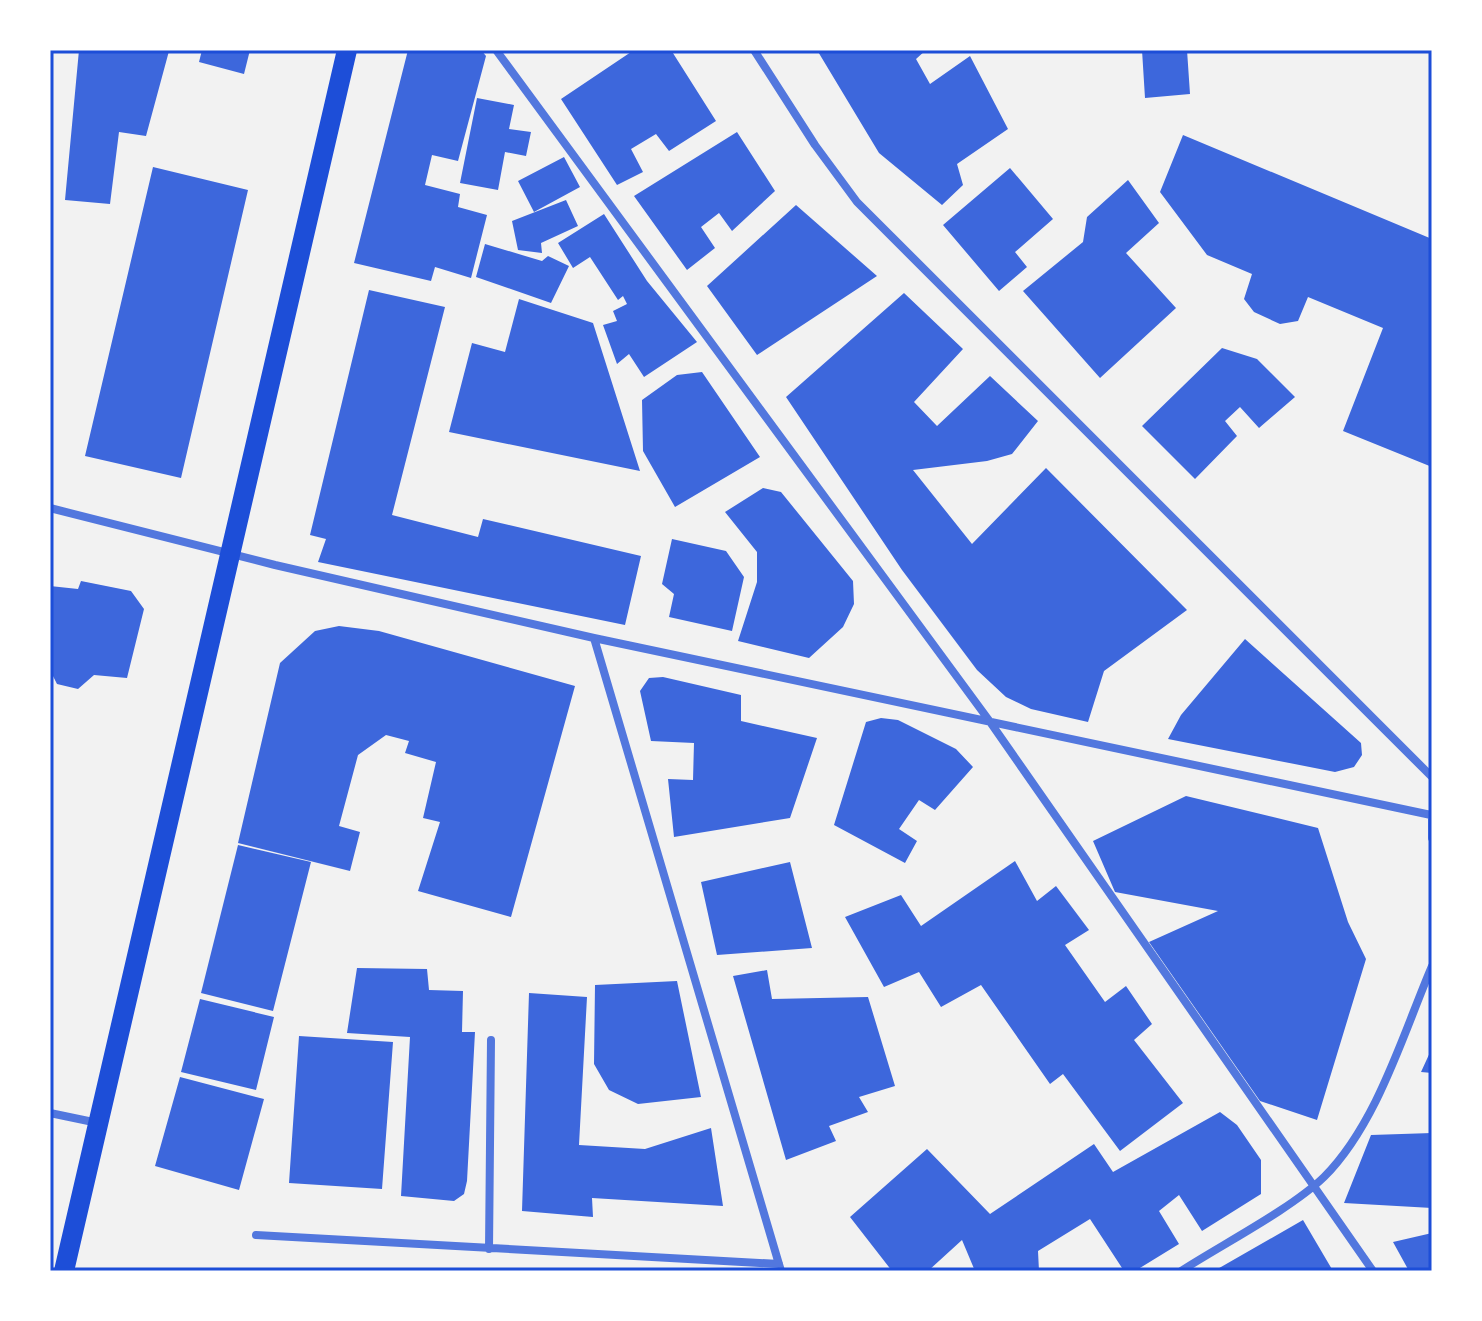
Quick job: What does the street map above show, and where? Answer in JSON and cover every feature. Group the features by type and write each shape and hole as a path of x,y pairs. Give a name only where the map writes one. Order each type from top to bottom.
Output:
{"main road":[{"path":"64,1271 347,50"}],"street":[{"path":"496,50 988,719 1373,1271"},
{"path":"754,50 815,145 857,202 1432,777"},
{"path":"50,508 232,554 594,638 1431,814 1432,838"},
{"path":"256,1235 780,1267 594,638"},
{"path":"1181,1271 1314,1186 1338,1161 1363,1126 1432,966"},
{"path":"489,1249 491,1040"},
{"path":"50,1113 98,1123"}],"building":[{"path":"79,50 169,51 146,136 119,132 110,204 65,200"},
{"path":"202,50 250,50 244,74 199,62"},
{"path":"408,50 481,50 486,56 458,161 432,155 425,185 460,194 458,207 487,215 471,278 435,267 431,281 354,263"},
{"path":"634,50 671,50 716,121 669,151 656,134 631,149 643,172 617,185 561,99"},
{"path":"817,50 926,50 916,59 930,84 970,56 1008,129 957,164 963,185 942,205 879,153"},
{"path":"1142,50 1187,50 1190,94 1145,98"},
{"path":"477,98 514,105 509,129 531,132 526,156 505,152 498,190 460,183"},
{"path":"737,132 775,191 732,231 719,213 701,227 715,248 687,270 634,196"},
{"path":"1183,135 1432,239 1432,467 1343,431 1383,328 1308,297 1298,321 1280,324 1254,312 1244,299 1252,274 1207,255 1160,192"},
{"path":"564,157 580,187 534,212 518,181"},
{"path":"153,167 248,190 181,478 85,456"},
{"path":"1010,168 1053,219 1015,252 1027,267 999,291 943,225"},
{"path":"1128,180 1159,223 1126,253 1176,308 1100,378 1023,291 1083,242 1087,217"},
{"path":"566,200 578,226 541,243 542,253 518,250 512,221"},
{"path":"796,205 877,276 757,355 707,286"},
{"path":"604,214 647,281 697,342 644,377 629,354 617,364 603,325 617,321 613,311 627,304 623,296 618,300 590,257 573,268 558,243"},
{"path":"485,244 542,261 548,256 569,266 551,303 476,277"},
{"path":"369,290 445,307 392,515 478,537 483,519 641,556 625,625 318,562 326,539 310,535"},
{"path":"904,293 963,349 914,402 937,426 990,376 1038,421 1012,454 987,461 913,470 972,544 1046,468 1187,610 1104,671 1088,722 1031,709 1006,697 977,670 902,570 786,397"},
{"path":"519,299 593,323 640,471 449,432 472,343 505,352"},
{"path":"1222,348 1257,359 1295,397 1259,428 1240,407 1225,421 1237,436 1195,479 1142,426"},
{"path":"702,372 760,457 675,507 643,451 642,400 677,375"},
{"path":"763,488 781,492 853,581 854,604 843,627 809,658 738,641 757,582 757,552 725,512"},
{"path":"672,539 726,551 744,577 732,631 669,617 674,594 662,584"},
{"path":"81,581 131,591 144,609 127,678 94,675 78,689 57,684 50,670 50,586 78,589"},
{"path":"339,626 379,631 575,686 511,917 418,891 440,822 423,818 436,762 405,753 409,741 386,735 358,755 339,826 360,832 350,871 238,843 280,663 315,631"},
{"path":"1245,639 1361,743 1362,755 1354,767 1335,772 1168,739 1181,715"},
{"path":"663,677 741,695 741,721 817,738 790,818 674,837 668,779 693,780 694,743 651,741 640,691 649,678"},
{"path":"881,718 898,720 956,749 973,767 935,810 919,800 899,829 917,841 905,863 834,825 866,722"},
{"path":"1186,796 1318,828 1348,922 1366,959 1317,1120 1260,1101 1149,942 1218,911 1115,892 1093,841"},
{"path":"238,845 311,862 273,1011 201,993"},
{"path":"1015,861 1037,901 1056,886 1089,930 1065,945 1105,1002 1126,986 1152,1024 1134,1040 1183,1103 1120,1151 1063,1074 1050,1084 981,985 941,1007 919,972 884,987 845,917 901,895 921,926"},
{"path":"790,862 812,948 717,955 701,882"},
{"path":"357,968 427,969 429,990 463,991 462,1032 475,1032 467,1181 464,1194 454,1201 401,1196 410,1037 347,1033"},
{"path":"767,970 772,999 868,997 895,1086 859,1097 868,1112 829,1126 836,1141 786,1160 733,976"},
{"path":"677,981 701,1097 638,1104 609,1090 594,1064 595,985"},
{"path":"529,993 587,997 579,1145 645,1149 711,1128 723,1206 592,1198 593,1217 522,1211"},
{"path":"200,999 274,1017 256,1090 181,1072"},
{"path":"299,1036 393,1042 382,1189 289,1183"},
{"path":"1432,1048 1432,1073 1421,1072"},
{"path":"180,1077 264,1099 239,1190 155,1166"},
{"path":"1220,1112 1237,1125 1261,1160 1261,1194 1202,1231 1179,1195 1159,1211 1179,1244 1135,1271 1124,1271 1090,1219 1038,1251 1039,1271 975,1271 962,1240 928,1271 892,1271 850,1217 927,1149 990,1214 1094,1144 1113,1172"},
{"path":"1432,1133 1432,1208 1344,1203 1371,1135"},
{"path":"1303,1220 1333,1271 1214,1271"},
{"path":"1432,1233 1432,1271 1409,1271 1393,1242"}]}
